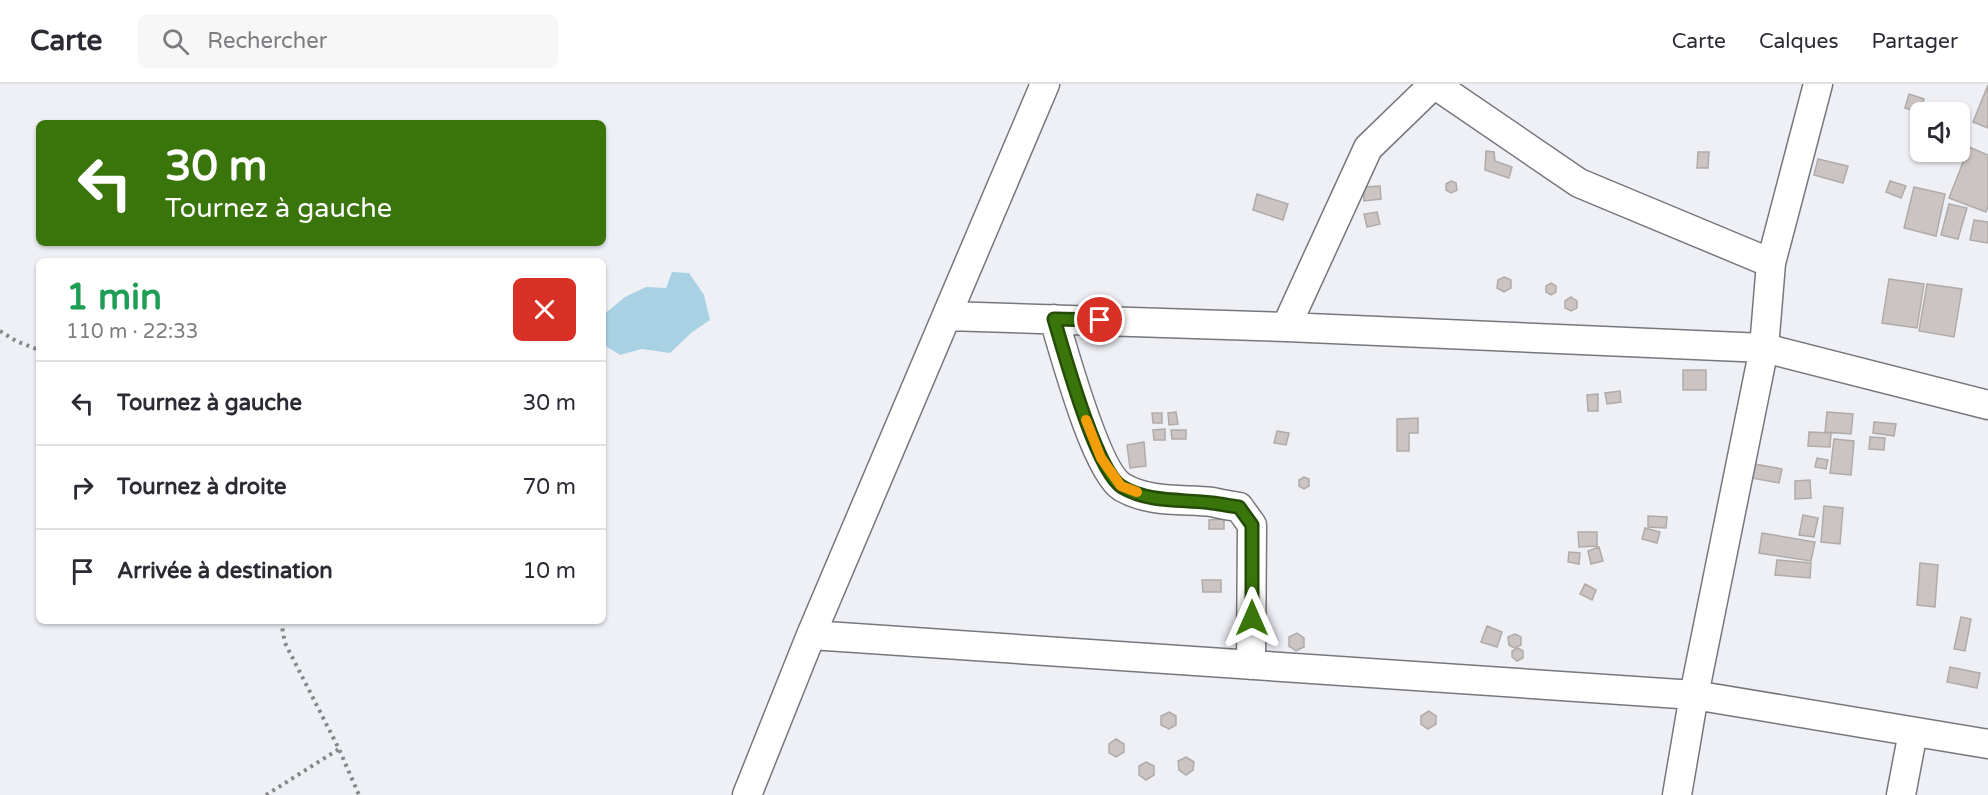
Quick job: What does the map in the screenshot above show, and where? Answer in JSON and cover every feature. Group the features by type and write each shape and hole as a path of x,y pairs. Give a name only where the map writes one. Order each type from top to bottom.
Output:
{"street":[{"path":"747,795 811,635 1045,84"},
{"path":"1287,327 1368,148 1434,84 1579,183 1771,263"},
{"path":"1677,795 1694,695 1764,348 1771,263 1818,84"},
{"path":"946,316 1287,327 1764,348 1988,405"},
{"path":"1054,319 1090,432 1101,458 1121,486 1154,498 1211,502 1239,507 1252,525 1251,665"},
{"path":"811,635 1694,695 1988,744"},
{"path":"1901,795 1913,732"}],"path":[{"path":"0,331 16,341 36,349"},
{"path":"282,624 285,643 339,749 359,795"},
{"path":"266,795 339,749"}],"water":[{"path":"672,272 689,273 704,295 710,320 691,333 670,353 642,349 620,355 606,346 606,313 625,297 646,287 666,288"}],"building":[{"path":"1988,85 1988,128 1973,122"},
{"path":"1909,94 1924,99 1923,102 1910,102 1910,110 1905,108"},
{"path":"1970,147 1988,155 1986,212 1949,198 1963,162 1970,162"},
{"path":"1486,151 1494,152 1495,161 1512,167 1509,178 1485,170"},
{"path":"1698,152 1709,152 1708,168 1697,168"},
{"path":"1818,159 1848,166 1843,183 1814,175"},
{"path":"1451,181 1456,183 1457,190 1451,193 1446,190 1446,184"},
{"path":"1890,181 1906,186 1901,198 1886,192"},
{"path":"1380,186 1381,199 1364,201 1363,187"},
{"path":"1914,187 1945,194 1936,236 1904,228"},
{"path":"1257,194 1288,204 1283,220 1253,210"},
{"path":"1949,204 1967,208 1958,239 1941,235"},
{"path":"1377,212 1380,224 1367,227 1364,214"},
{"path":"1974,220 1988,222 1988,243 1970,240"},
{"path":"1504,277 1511,280 1511,288 1504,292 1497,288 1498,280"},
{"path":"1889,279 1924,284 1917,328 1882,323"},
{"path":"1551,283 1556,286 1556,292 1551,295 1546,292 1546,286"},
{"path":"1927,284 1962,289 1954,337 1919,331"},
{"path":"1571,297 1577,301 1577,308 1571,311 1565,308 1565,301"},
{"path":"1683,370 1706,370 1706,390 1683,390"},
{"path":"1620,391 1621,402 1607,404 1605,393"},
{"path":"1598,394 1598,411 1588,411 1587,395"},
{"path":"1176,412 1178,424 1169,425 1168,413"},
{"path":"1827,412 1853,414 1851,434 1825,432"},
{"path":"1152,413 1162,413 1162,423 1153,423"},
{"path":"1418,418 1418,433 1409,433 1409,451 1397,451 1397,419"},
{"path":"1874,422 1896,424 1894,436 1873,433"},
{"path":"1165,429 1165,440 1154,440 1153,430"},
{"path":"1171,430 1186,430 1186,439 1172,439"},
{"path":"1277,431 1289,433 1286,445 1274,443"},
{"path":"1809,432 1831,433 1830,447 1808,446"},
{"path":"1870,437 1885,438 1884,450 1869,449"},
{"path":"1834,439 1854,441 1851,475 1830,473"},
{"path":"1144,442 1146,466 1130,468 1127,445"},
{"path":"1817,458 1828,460 1826,469 1815,467"},
{"path":"1749,463 1782,469 1779,483 1746,477"},
{"path":"1304,477 1309,479 1309,486 1304,489 1299,486 1299,480"},
{"path":"1810,480 1811,498 1795,499 1795,481"},
{"path":"1824,506 1843,508 1840,544 1821,542"},
{"path":"1803,515 1818,518 1814,537 1799,535"},
{"path":"1648,516 1667,517 1666,528 1648,527"},
{"path":"1224,519 1224,529 1209,529 1209,520"},
{"path":"1645,528 1660,532 1657,543 1642,539"},
{"path":"1578,532 1597,532 1597,546 1579,547"},
{"path":"1762,533 1815,542 1811,561 1759,553"},
{"path":"1599,547 1603,561 1591,564 1588,551"},
{"path":"1569,552 1580,553 1579,564 1568,562"},
{"path":"1777,560 1811,563 1810,578 1775,575"},
{"path":"1920,563 1938,565 1935,607 1917,605"},
{"path":"1202,580 1221,580 1221,592 1203,592"},
{"path":"1585,584 1596,590 1592,600 1580,594"},
{"path":"1961,617 1971,619 1965,651 1954,649"},
{"path":"1487,626 1502,632 1497,647 1481,642"},
{"path":"1297,633 1304,638 1304,647 1296,651 1289,646 1289,637"},
{"path":"1515,634 1521,637 1521,645 1514,648 1509,645 1508,637"},
{"path":"1518,648 1523,651 1523,658 1517,661 1512,657 1512,651"},
{"path":"1950,667 1980,673 1977,688 1947,682"},
{"path":"1429,711 1436,716 1436,724 1428,729 1421,724 1421,716"},
{"path":"1169,712 1176,716 1176,725 1169,729 1161,725 1161,716"},
{"path":"1116,739 1124,744 1124,752 1116,757 1109,753 1109,744"},
{"path":"1186,757 1194,762 1193,770 1186,775 1179,770 1178,761"},
{"path":"1146,762 1154,766 1154,775 1146,780 1139,775 1139,766"}],"slow traffic":[{"path":"1086,420 1101,458 1121,486 1137,492"}],"route":[{"path":"1100,320 1054,319 1090,432 1101,458 1121,486 1154,498 1211,502 1239,507 1252,525 1252,618"}]}
